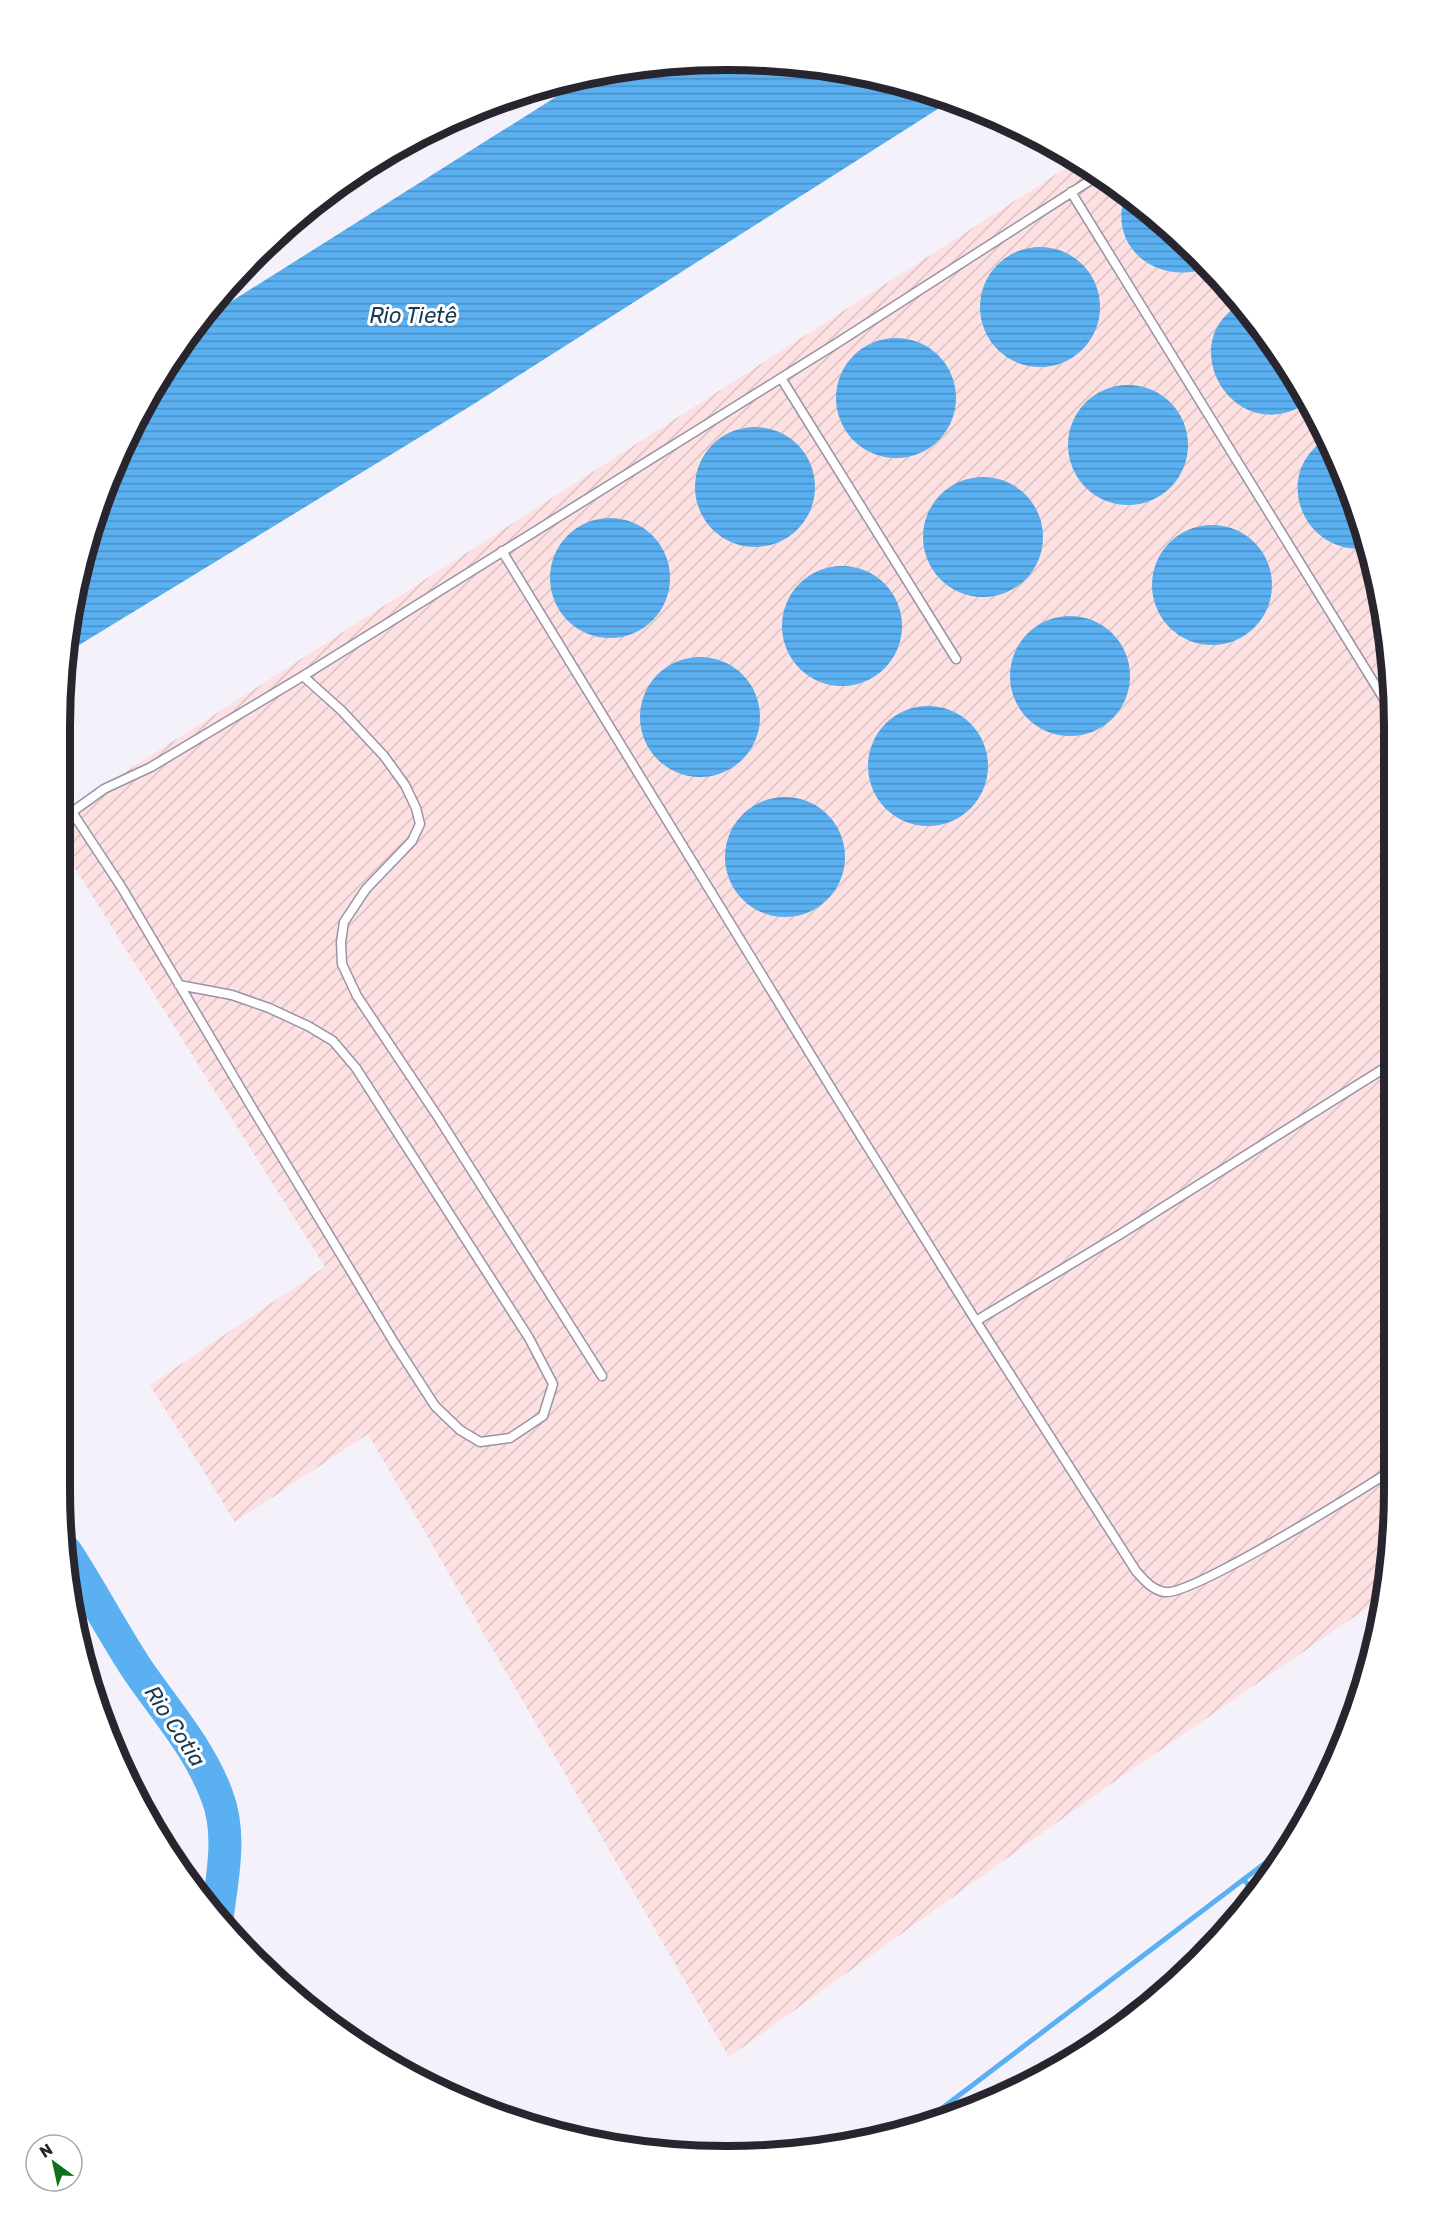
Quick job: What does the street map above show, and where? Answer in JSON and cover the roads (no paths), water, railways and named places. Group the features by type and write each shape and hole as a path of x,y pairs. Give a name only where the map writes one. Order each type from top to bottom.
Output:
{"lane":[{"path":"70,808 104,789 152,767 303,675 781,378 1090,180"},
{"path":"1071,192 1383,697"},
{"path":"781,378 956,659"},
{"path":"502,551 976,1321 1136,1571 1150,1586 1167,1593 1197,1583 1329,1510 1384,1475"},
{"path":"303,675 342,711 384,756 405,785 416,808 420,824 412,841 366,889 344,922 341,942 342,964 357,996 438,1117 602,1376"},
{"path":"70,810 122,888 179,985 395,1344 435,1406 460,1430 480,1442 510,1438 543,1416 553,1384 529,1338 356,1068 333,1041 308,1026 232,994 179,985"},
{"path":"976,1321 1119,1235 1384,1068"}],"water":[{"name":"Rio Tietê","path":"727,70 813,76 855,83 942,106 469,407 75,647 93,557 120,476 158,399 181,362 222,307 565,91 641,76"},
{"path":"1123,203 1160,233 1198,270 1171,272 1155,267 1141,258 1130,246 1123,231 1121,214"},
{"path":"1040,247 1063,252 1082,265 1095,284 1100,307 1095,330 1082,349 1063,362 1040,367 1017,362 998,349 985,330 980,307 985,284 998,265 1017,252"},
{"path":"1234,310 1273,362 1300,406 1280,414 1256,413 1236,402 1221,385 1212,364 1212,342 1221,321"},
{"path":"896,338 919,343 938,356 951,375 956,398 951,421 938,440 919,453 896,458 873,453 854,440 841,421 836,398 841,375 854,356 873,343"},
{"path":"1128,385 1151,390 1170,403 1183,422 1188,445 1183,468 1170,487 1151,500 1128,505 1105,500 1086,487 1073,468 1068,445 1073,422 1086,403 1105,390"},
{"path":"755,427 778,432 797,445 810,464 815,487 810,510 797,529 778,542 755,547 732,542 713,529 700,510 695,487 700,464 713,445 732,432"},
{"path":"1320,445 1334,476 1358,548 1346,548 1326,540 1311,527 1302,509 1298,490 1300,471 1310,453"},
{"path":"983,477 1006,482 1025,495 1038,514 1043,537 1038,560 1025,579 1006,592 983,597 960,592 941,579 928,560 923,537 928,514 941,495 960,482"},
{"path":"610,518 633,523 652,536 665,555 670,578 665,601 652,620 633,633 610,638 587,633 568,620 555,601 550,578 555,555 568,536 587,523"},
{"path":"1212,525 1235,530 1254,543 1267,562 1272,585 1267,608 1254,627 1235,640 1212,645 1189,640 1170,627 1157,608 1152,585 1157,562 1170,543 1189,530"},
{"path":"842,566 865,571 884,584 897,603 902,626 897,649 884,668 865,681 842,686 819,681 800,668 787,649 782,626 787,603 800,584 819,571"},
{"path":"1070,616 1093,621 1112,634 1125,653 1130,676 1125,699 1112,718 1093,731 1070,736 1047,731 1028,718 1015,699 1010,676 1015,653 1028,634 1047,621"},
{"path":"700,657 723,662 742,675 755,694 760,717 755,740 742,759 723,772 700,777 677,772 658,759 645,740 640,717 645,694 658,675 677,662"},
{"path":"928,706 951,711 970,724 983,743 988,766 983,789 970,808 951,821 928,826 905,821 886,808 873,789 868,766 873,743 886,724 905,711"},
{"path":"785,797 808,802 827,815 840,834 845,857 840,880 827,899 808,912 785,917 762,912 743,899 730,880 725,857 730,834 743,815 762,802"}],"waterway":[{"name":"Rio Cotia","path":"75,1567 137,1669 192,1746 210,1779 222,1811 224,1826 223,1872 219,1905"},
{"path":"937,2112 1270,1860"},
{"path":"1244,1880 1250,1887"}]}
